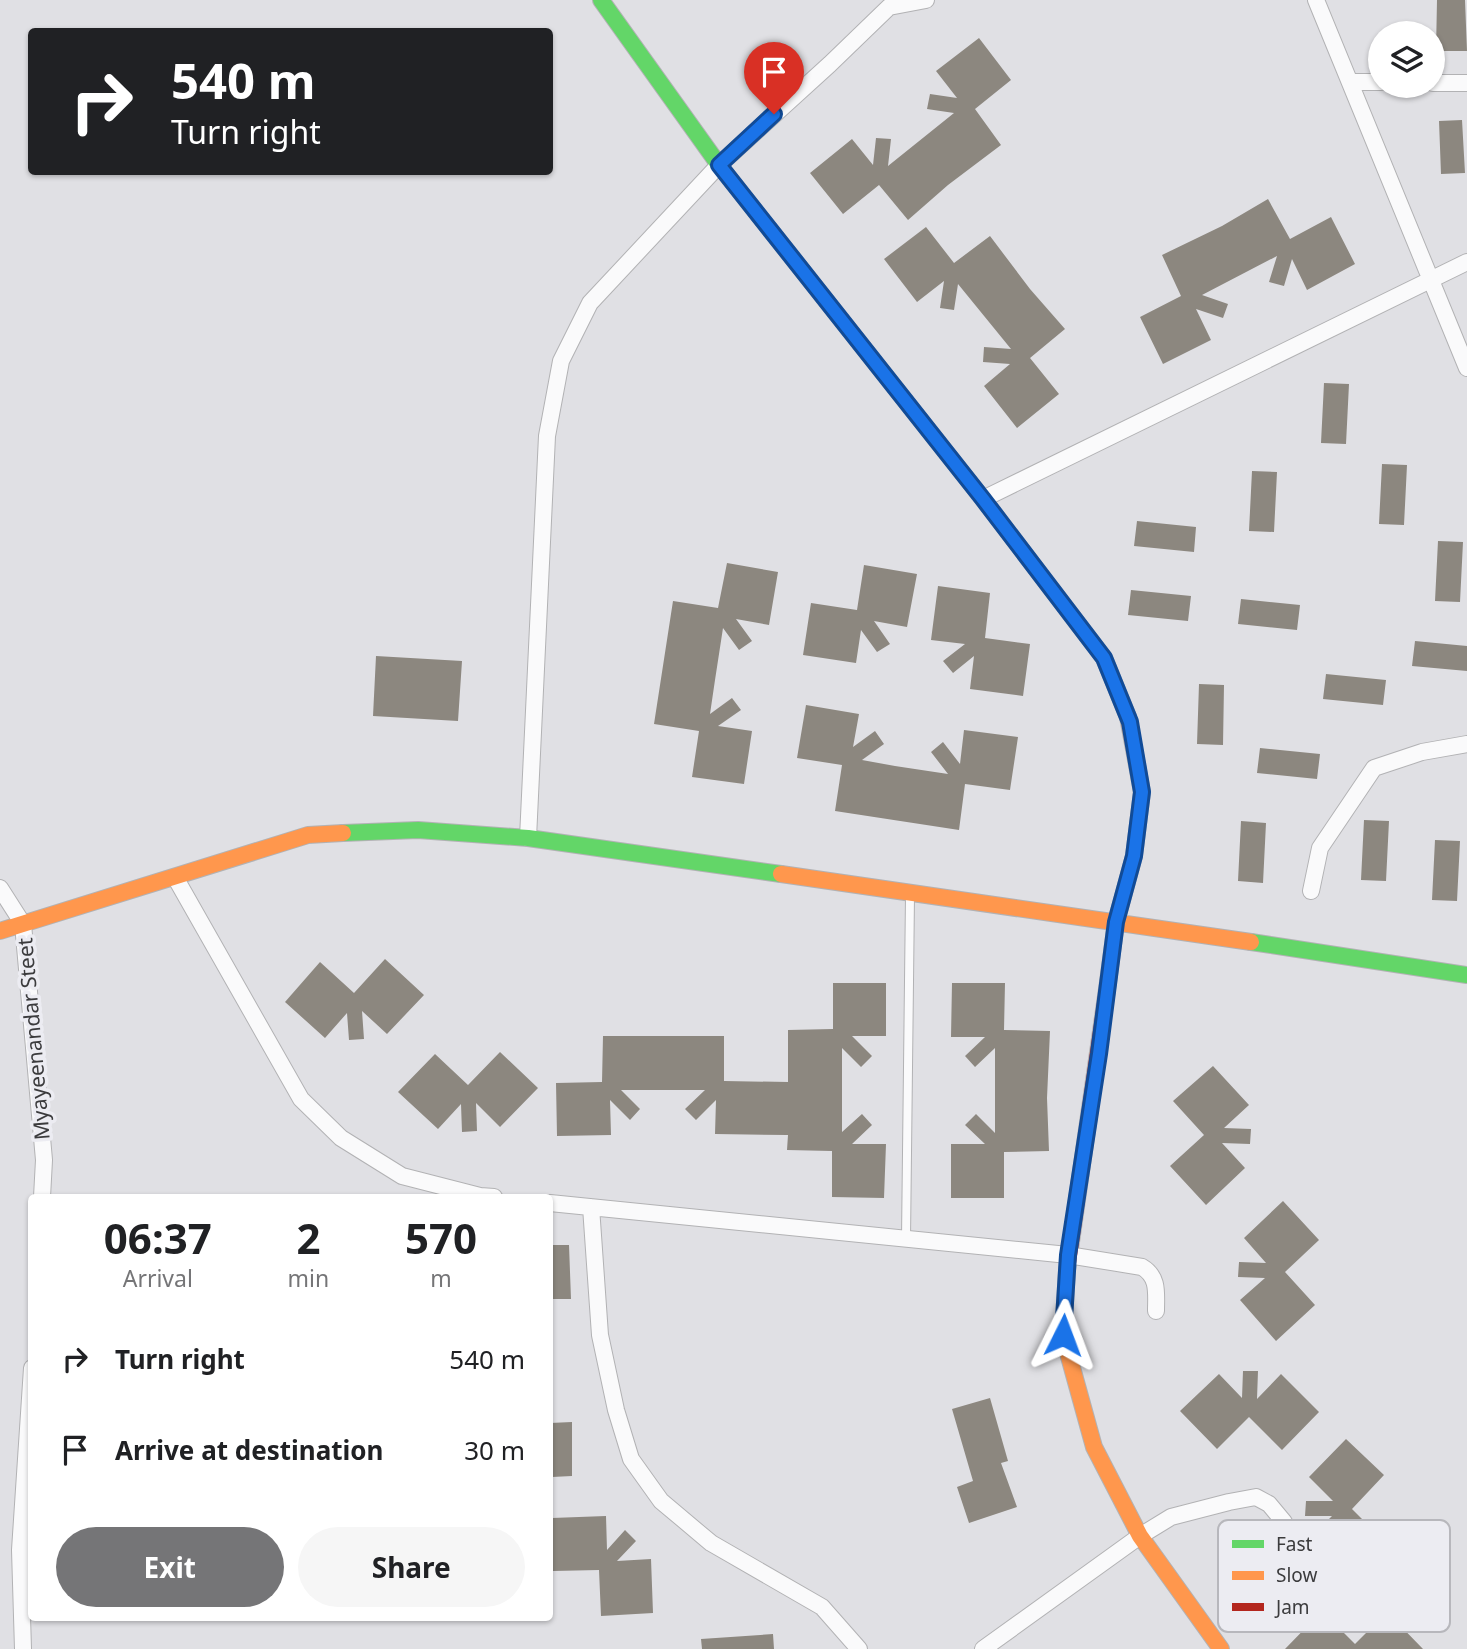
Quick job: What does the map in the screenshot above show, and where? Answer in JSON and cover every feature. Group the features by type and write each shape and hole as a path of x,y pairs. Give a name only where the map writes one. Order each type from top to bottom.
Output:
{"street":[{"path":"601,0 719,165 983,499 1104,658 1130,722 1142,792 1134,856 1116,922 1068,1255 1063,1335 1094,1447 1140,1536 1221,1649"},
{"path":"528,838 547,436 561,361 590,303 719,165 889,7 926,0"},
{"path":"1316,0 1467,368"},
{"path":"1350,82 1368,82"},
{"path":"1445,83 1467,83"},
{"path":"983,499 1467,262"},
{"path":"1311,891 1320,848 1374,768 1422,752 1467,744"},
{"path":"0,932 308,835 418,830 528,838 1467,975"},
{"path":"175,877 301,1098 341,1138 402,1176 472,1194"},
{"name":"Myayeenandar Steet","path":"0,888 23,924 44,1160 42,1194"},
{"path":"553,1203 1068,1255 1142,1267 1151,1272 1155,1280 1156,1311"},
{"path":"590,1207 600,1335 616,1410 631,1459 661,1501 711,1543 822,1607 859,1649"},
{"path":"23,1649 20,1550 28,1429"},
{"path":"983,1649 1140,1536 1171,1517 1256,1497 1269,1504 1282,1520"}],"lane":[{"path":"906,1239 910,892"}],"building":[{"path":"1437,0 1465,0 1467,51 1445,51 1445,21 1437,21"},
{"path":"979,38 1011,80 975,109 1001,145 948,185 908,220 879,185 843,214 810,173 852,139 873,165 876,138 891,139 888,166 954,113 927,109 930,94 957,98 936,71"},
{"path":"1462,120 1465,173 1441,174 1439,121"},
{"path":"1268,199 1290,239 1331,217 1355,264 1307,290 1292,259 1284,286 1269,282 1277,256 1202,295 1228,304 1223,318 1196,309 1211,340 1163,364 1140,317 1181,296 1162,255 1222,226"},
{"path":"926,227 954,263 990,236 1030,289 1065,329 1030,358 1059,394 1017,428 984,386 1010,364 983,362 984,347 1011,349 958,284 954,310 940,308 944,281 917,302 884,259"},
{"path":"1324,383 1349,384 1346,444 1321,443"},
{"path":"1382,464 1407,465 1404,525 1379,524"},
{"path":"1252,471 1277,472 1274,532 1249,531"},
{"path":"1137,521 1196,527 1194,552 1134,546"},
{"path":"1438,541 1463,542 1460,602 1435,601"},
{"path":"727,563 778,572 769,625 736,619 752,641 739,650 723,628 710,714 732,698 741,710 718,726 752,731 744,784 692,777 699,731 654,724 673,601 718,608"},
{"path":"864,565 917,574 907,627 874,621 890,644 877,652 861,630 856,663 803,655 811,603 857,610"},
{"path":"938,586 990,593 985,638 1030,644 1023,696 970,689 974,656 953,673 943,661 965,644 931,640"},
{"path":"1131,590 1191,596 1188,621 1128,615"},
{"path":"1241,599 1300,605 1297,630 1238,624"},
{"path":"1415,641 1467,646 1467,671 1412,666"},
{"path":"376,656 462,661 458,721 373,716"},
{"path":"1326,674 1386,680 1383,705 1323,699"},
{"path":"1199,684 1224,685 1223,745 1197,744"},
{"path":"806,705 859,714 853,747 875,731 884,744 862,760 948,774 931,752 943,742 960,764 964,730 1018,737 1010,790 965,784 959,830 835,811 842,765 797,758"},
{"path":"1260,748 1320,754 1317,779 1257,773"},
{"path":"1364,820 1389,821 1386,881 1361,880"},
{"path":"1241,821 1266,823 1263,883 1238,881"},
{"path":"1435,840 1460,841 1457,901 1432,900"},
{"path":"385,959 424,995 387,1034 362,1011 364,1039 349,1040 347,1013 325,1038 285,1002 320,962 354,993"},
{"path":"833,983 886,983 886,1036 852,1036 872,1056 861,1067 842,1048 842,1132 862,1114 872,1125 852,1144 886,1144 884,1198 832,1197 832,1151 787,1150 788,1135 715,1134 716,1100 696,1120 685,1109 705,1090 621,1090 640,1109 630,1120 610,1100 611,1135 557,1136 556,1083 602,1082 603,1036 724,1036 724,1081 788,1082 788,1030 833,1029"},
{"path":"952,983 1005,983 1004,1030 1050,1031 1047,1098 1049,1151 1004,1152 1004,1198 951,1198 951,1144 985,1144 965,1125 976,1114 995,1133 995,1048 975,1067 965,1056 985,1037 951,1037"},
{"path":"500,1052 538,1088 500,1127 476,1103 477,1131 462,1132 461,1104 438,1129 398,1092 435,1054 468,1085"},
{"path":"1213,1066 1249,1105 1224,1128 1251,1129 1250,1144 1222,1143 1245,1168 1206,1205 1170,1166 1204,1135 1173,1101"},
{"path":"1283,1201 1319,1240 1285,1272 1315,1305 1276,1341 1240,1300 1265,1278 1238,1277 1239,1262 1266,1263 1244,1238"},
{"path":"553,1245 569,1245 571,1299 553,1299"},
{"path":"1243,1371 1258,1371 1257,1399 1281,1374 1319,1412 1282,1450 1249,1417 1217,1449 1180,1411 1219,1374 1242,1398"},
{"path":"990,1398 1008,1461 1001,1463 1017,1507 969,1523 957,1487 973,1481 952,1409"},
{"path":"572,1422 572,1476 553,1477 553,1423"},
{"path":"1346,1439 1384,1475 1352,1509 1363,1520 1328,1520 1332,1516 1305,1516 1306,1501 1333,1501 1309,1477"},
{"path":"606,1516 607,1550 625,1530 636,1541 617,1561 651,1559 653,1613 601,1616 599,1570 553,1571 553,1518"},
{"path":"1302,1632 1343,1632 1355,1644 1367,1632 1406,1632 1423,1649 1285,1649"},
{"path":"773,1634 774,1649 702,1649 701,1639"}],"traffic: fast":[{"path":"601,0 719,165 983,499 1104,658 1128,717"},
{"path":"343,833 418,830 528,838 781,874"},
{"path":"1251,942 1467,975"}],"traffic: slow":[{"path":"1108,982 1116,922 1134,856 1142,792 1128,717"},
{"path":"0,931 308,835 343,833"},
{"path":"781,874 1251,942"},
{"path":"1067,1270 1063,1335 1094,1447 1140,1536 1221,1649"}],"traffic: jam":[{"path":"1067,1270 1108,982"}],"route":[{"path":"774,114 719,165 983,499 1104,658 1130,722 1142,792 1134,856 1116,922 1068,1255 1063,1335"}]}
